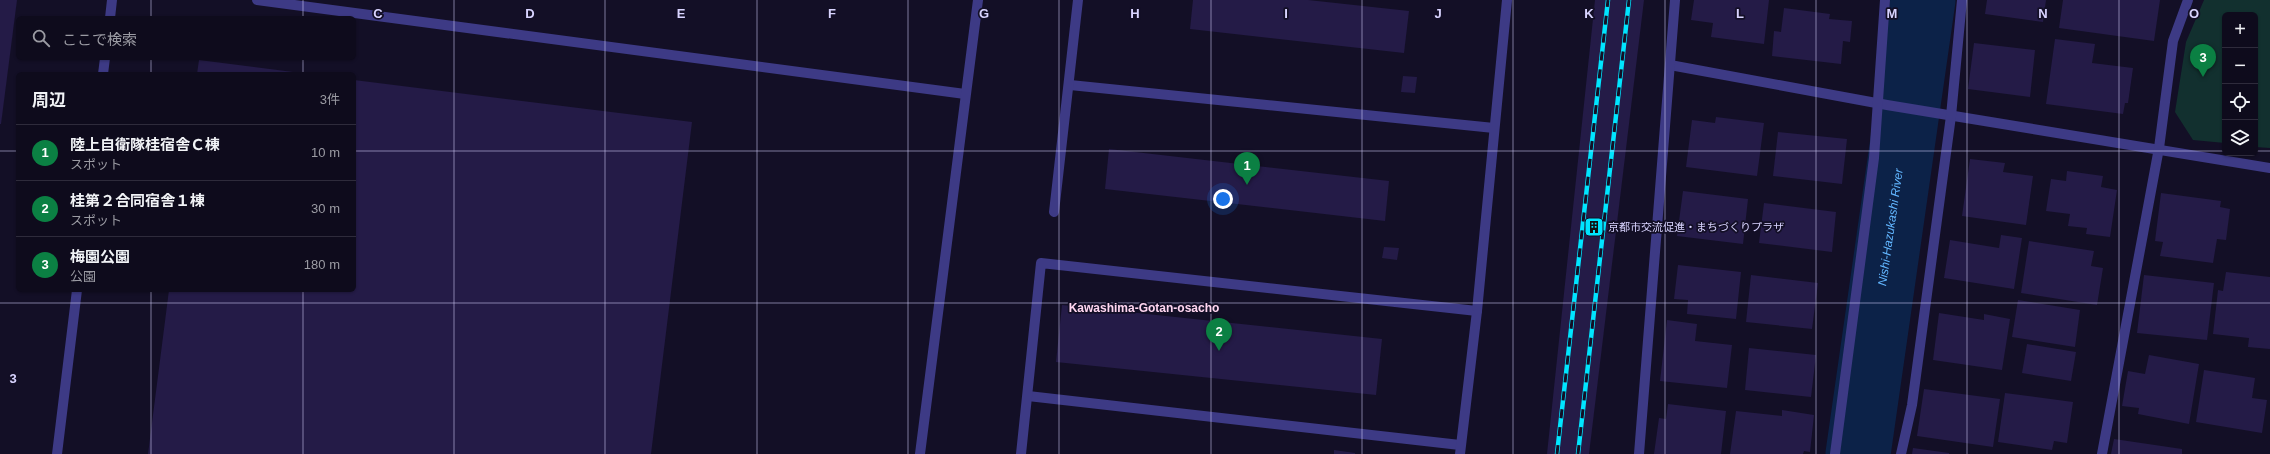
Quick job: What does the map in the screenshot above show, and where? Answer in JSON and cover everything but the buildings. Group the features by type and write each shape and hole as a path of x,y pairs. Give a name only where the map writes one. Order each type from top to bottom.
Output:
{"street":[{"path":"110,16 112,0"},
{"path":"257,0 965,94"},
{"path":"920,454 978,0"},
{"path":"1054,212 1070,85 1078,0"},
{"path":"1028,396 1460,449 1477,311 1507,0"},
{"path":"1639,454 1675,0"},
{"path":"1835,454 1874,158 1876,102 1885,0"},
{"path":"1901,454 1912,405 1951,116 1962,0"},
{"path":"2102,454 2159,148 2173,41 2188,0"},
{"path":"103,72 105,60"},
{"path":"1670,65 1951,116 2159,148 2270,168"},
{"path":"1070,85 1494,128"},
{"path":"1021,454 1041,262 1477,311"},
{"path":"56,454 76,292"}],"green space":[{"path":"2204,0 2270,0 2270,148 2258,147 2258,12 2222,12 2222,143 2193,140 2175,112 2186,42"}],"waterway":[{"name":"Nishi-Hazukashi River","path":"1858,454 1923,0"}],"railway":[{"path":"1557,454 1608,0"},
{"path":"1578,454 1629,0"}],"place":[{"name":"梅園公園","path":"2203,77"},
{"name":"陸上自衛隊桂宿舎Ｃ棟","path":"1247,185"},
{"name":"京都市交流促進・まちづくりプラザ","path":"1594,227"},
{"name":"桂第２合同宿舎１棟","path":"1219,351"}],"district":[{"name":"Kawashima-Gotan-osacho","path":"1144,308"}]}
